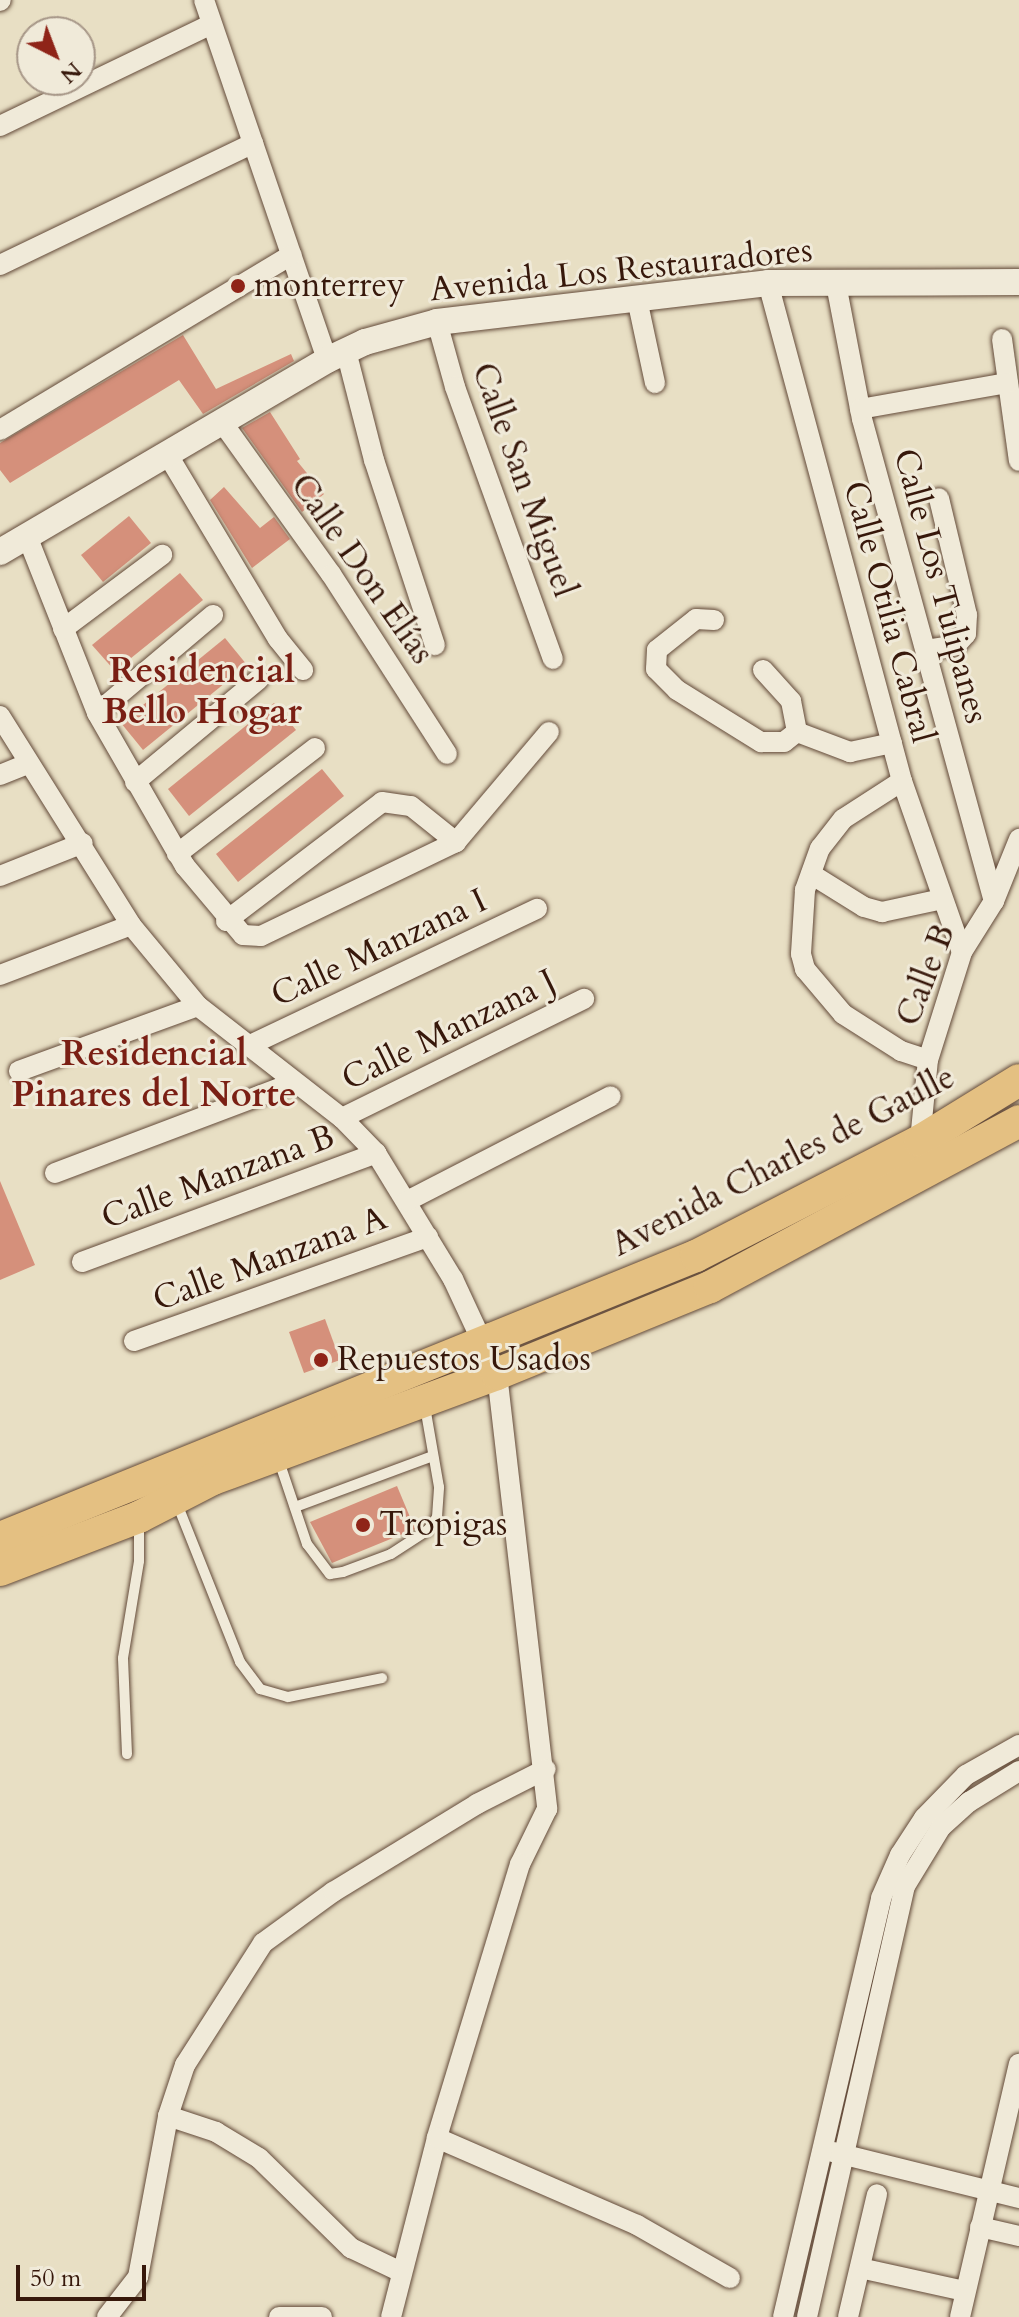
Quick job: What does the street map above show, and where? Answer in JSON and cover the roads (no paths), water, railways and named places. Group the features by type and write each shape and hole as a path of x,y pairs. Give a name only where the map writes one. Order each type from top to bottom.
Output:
{"main road":[{"name":"Avenida Charles de Gaulle","path":"0,1538 696,1256 920,1141 1019,1080"},
{"path":"0,1570 139,1517 174,1495 497,1374 710,1287 1019,1121"},
{"path":"696,1256 710,1287"}],"street":[{"path":"204,0 291,255 336,356 374,460 435,645"},
{"path":"0,126 212,24"},
{"path":"0,265 253,143"},
{"path":"0,430 291,255"},
{"name":"Avenida Los Restauradores","path":"0,552 169,457 222,422 336,356 437,322 768,283 1019,282"},
{"name":"Calle Otilia Cabral","path":"768,283 902,781 962,952"},
{"name":"Calle Los Tulipanes","path":"836,284 860,409 994,901"},
{"path":"637,299 655,383"},
{"name":"Calle San Miguel","path":"437,322 455,387 553,659"},
{"path":"1002,339 1019,461"},
{"path":"860,409 1008,383"},
{"name":"Calle Don Elías","path":"222,422 331,574 447,754"},
{"path":"169,457 278,639 303,670"},
{"path":"926,650 956,645 966,634 967,615 939,498"},
{"path":"27,536 97,713 177,854 226,921 243,935 261,936 456,842 549,732"},
{"path":"63,629 162,555"},
{"path":"97,713 213,615"},
{"path":"714,620 696,619 677,631 657,650 656,669 677,690 761,742 784,742 797,732"},
{"path":"763,670 791,701 797,732"},
{"path":"135,782 258,680"},
{"path":"0,716 83,843 131,925 198,1006 293,1083 342,1118 376,1153 428,1237 497,1374 546,1769 547,1809 520,1864 437,2138 391,2317"},
{"path":"797,732 850,752 892,743"},
{"path":"177,854 315,748"},
{"path":"0,775 29,763"},
{"path":"902,781 843,819 820,848 811,874 801,940 805,969 843,1014 901,1051 928,1060"},
{"path":"226,921 382,802 411,806 456,842"},
{"name":"Calle B","path":"920,1141 928,1060 962,952 994,901 1019,839"},
{"path":"0,876 83,843"},
{"path":"811,874 864,907 882,912 942,899"},
{"name":"Calle Manzana I","path":"248,1046 537,909"},
{"path":"0,975 131,925"},
{"name":"Calle Manzana J","path":"342,1118 584,999"},
{"path":"19,1071 198,1006"},
{"path":"55,1173 293,1083"},
{"path":"407,1201 611,1096"},
{"name":"Calle Manzana B","path":"82,1262 376,1153"},
{"name":"Calle Manzana A","path":"134,1341 428,1237"},
{"path":"783,2317 881,1898 900,1855 924,1818 966,1775 1019,1745"},
{"path":"107,2317 138,2277 168,2116 191,2052 263,1943 333,1892 546,1769"},
{"path":"807,2317 905,1886 941,1827 969,1802 1019,1771"},
{"path":"960,2317 1019,2064"},
{"path":"168,2116 216,2132 259,2158 351,2248 401,2272"},
{"path":"437,2138 637,2225 730,2278"},
{"path":"822,2149 1019,2198"},
{"path":"848,2317 877,2194"},
{"path":"980,2227 1019,2236"},
{"path":"860,2268 965,2291"},
{"path":"279,2317 322,2317"}],"lane":[{"path":"277,1455 307,1544 330,1574 391,1554 428,1530 437,1517 433,1456 424,1401"},
{"path":"295,1507 433,1456"},
{"path":"174,1495 240,1662 260,1689 288,1697 382,1678"},
{"path":"127,1754 123,1658 139,1561 139,1517"}],"place":[{"name":"monterrey","path":"238,286"},
{"name":"Repuestos Usados","path":"321,1360"},
{"name":"Tropigas","path":"363,1525"}],"district":[{"name":"Residencial Bello Hogar","path":"202,690"},
{"name":"Residencial Pinares del Norte","path":"154,1074"}]}
